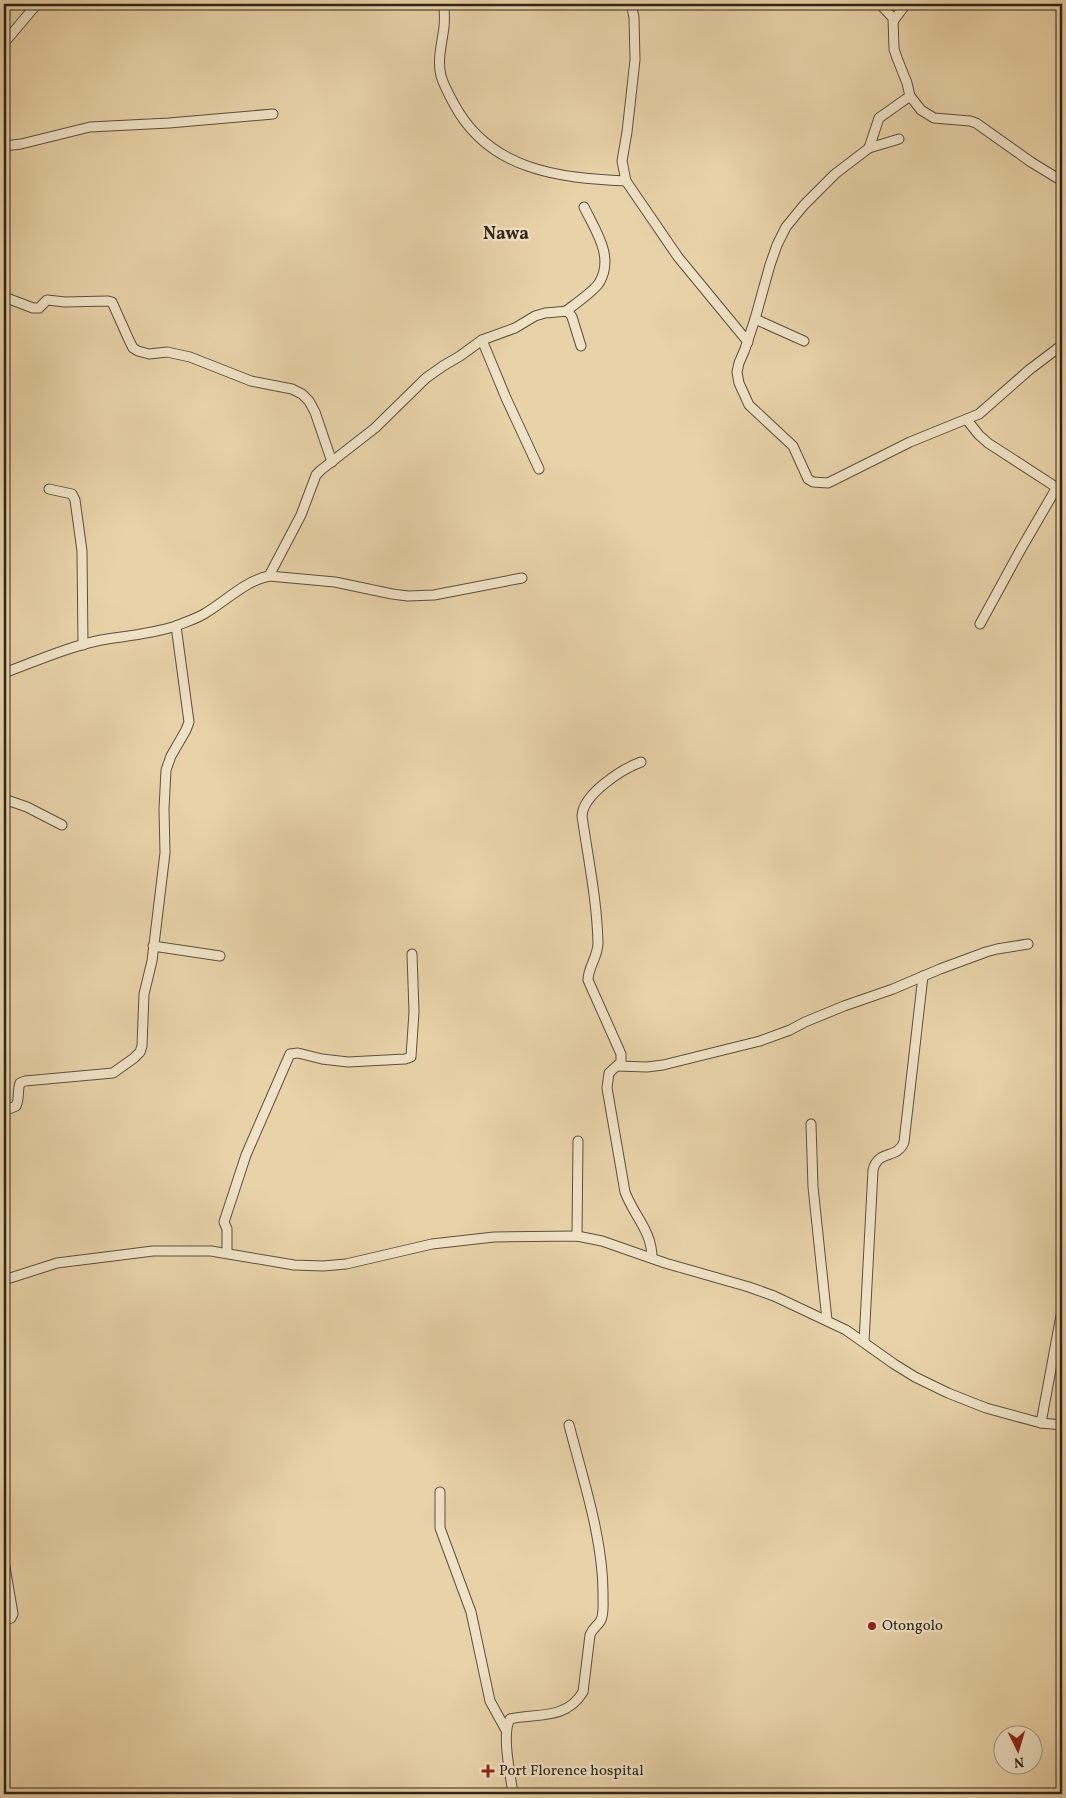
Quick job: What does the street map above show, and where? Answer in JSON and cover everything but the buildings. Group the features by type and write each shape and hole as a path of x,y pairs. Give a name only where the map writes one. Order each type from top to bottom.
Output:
{"street":[{"path":"4,43 37,4"},
{"path":"444,4 444,24 440,56 441,76 458,112 477,137 496,151 522,165 546,173 600,180 626,181"},
{"path":"631,4 634,17 635,60 622,161 626,181 678,257 748,342"},
{"path":"880,4 894,20"},
{"path":"906,4 894,20 894,49 910,96 921,110 934,118 970,120 976,123 1031,162 1062,181"},
{"path":"869,148 879,118 910,96"},
{"path":"4,146 22,144 90,127 169,123 272,114"},
{"path":"899,139 869,148 835,174 804,205 786,227 770,265 748,342 737,372 739,383 749,405 793,446 808,479 813,482 828,483 910,442 979,414 1029,370 1062,345"},
{"path":"270,576 301,515 316,475 375,428 426,378 482,340 515,328 535,316 566,311 598,284 606,266 603,246 584,207"},
{"path":"4,297 33,308 39,308 47,300 112,302 133,348 138,352 149,354 167,352 190,357 252,381 284,387 302,394 309,401 315,412 332,462"},
{"path":"566,311 572,317 581,346"},
{"path":"755,319 804,341"},
{"path":"482,340 506,398 540,469"},
{"path":"967,420 988,443 1059,490 1021,549 980,624"},
{"path":"49,488 72,494 75,500 82,561 83,645"},
{"path":"4,673 64,650 100,640 153,632 176,626 203,614 251,583 270,576 335,582 408,596 434,595 522,578"},
{"path":"4,1110 16,1106 20,1083 113,1072 140,1052 142,1046 144,994 152,961 165,853 164,809 166,770 170,756 189,722 176,626"},
{"path":"642,762 625,769 590,796 582,808 582,816 595,905 598,943 588,980 621,1054 622,1062 609,1073 607,1088 625,1192 650,1239 652,1258"},
{"path":"4,799 27,807 62,825"},
{"path":"617,1066 647,1067 662,1065 760,1041 790,1030 836,1009 893,989 986,952 1028,944"},
{"path":"153,946 220,956"},
{"path":"227,1253 227,1229 224,1222 246,1155 290,1054 298,1053 322,1059 348,1062 405,1059 411,1057 414,1012 412,954"},
{"path":"864,1342 874,1170 876,1160 897,1152 904,1142 923,976"},
{"path":"811,1124 813,1187 827,1320"},
{"path":"576,1236 578,1142"},
{"path":"4,1280 57,1264 153,1251 211,1251 294,1264 323,1266 346,1264 432,1244 494,1237 576,1236 602,1241 774,1296 827,1320 916,1377 948,1392 986,1408 1041,1423 1062,1425"},
{"path":"1041,1423 1062,1310"},
{"path":"506,1730 510,1719 559,1713 573,1705 583,1692 590,1635 593,1628 601,1621 603,1579 592,1515 569,1425"},
{"path":"440,1492 440,1528 471,1612 490,1701 506,1730 513,1794"},
{"path":"4,1561 13,1614 11,1618 4,1621"}],"place":[{"name":"Otongolo","path":"872,1626"},
{"name":"Port Florence hospital","path":"488,1771"}],"district":[{"name":"Nawa","path":"506,234"}]}
